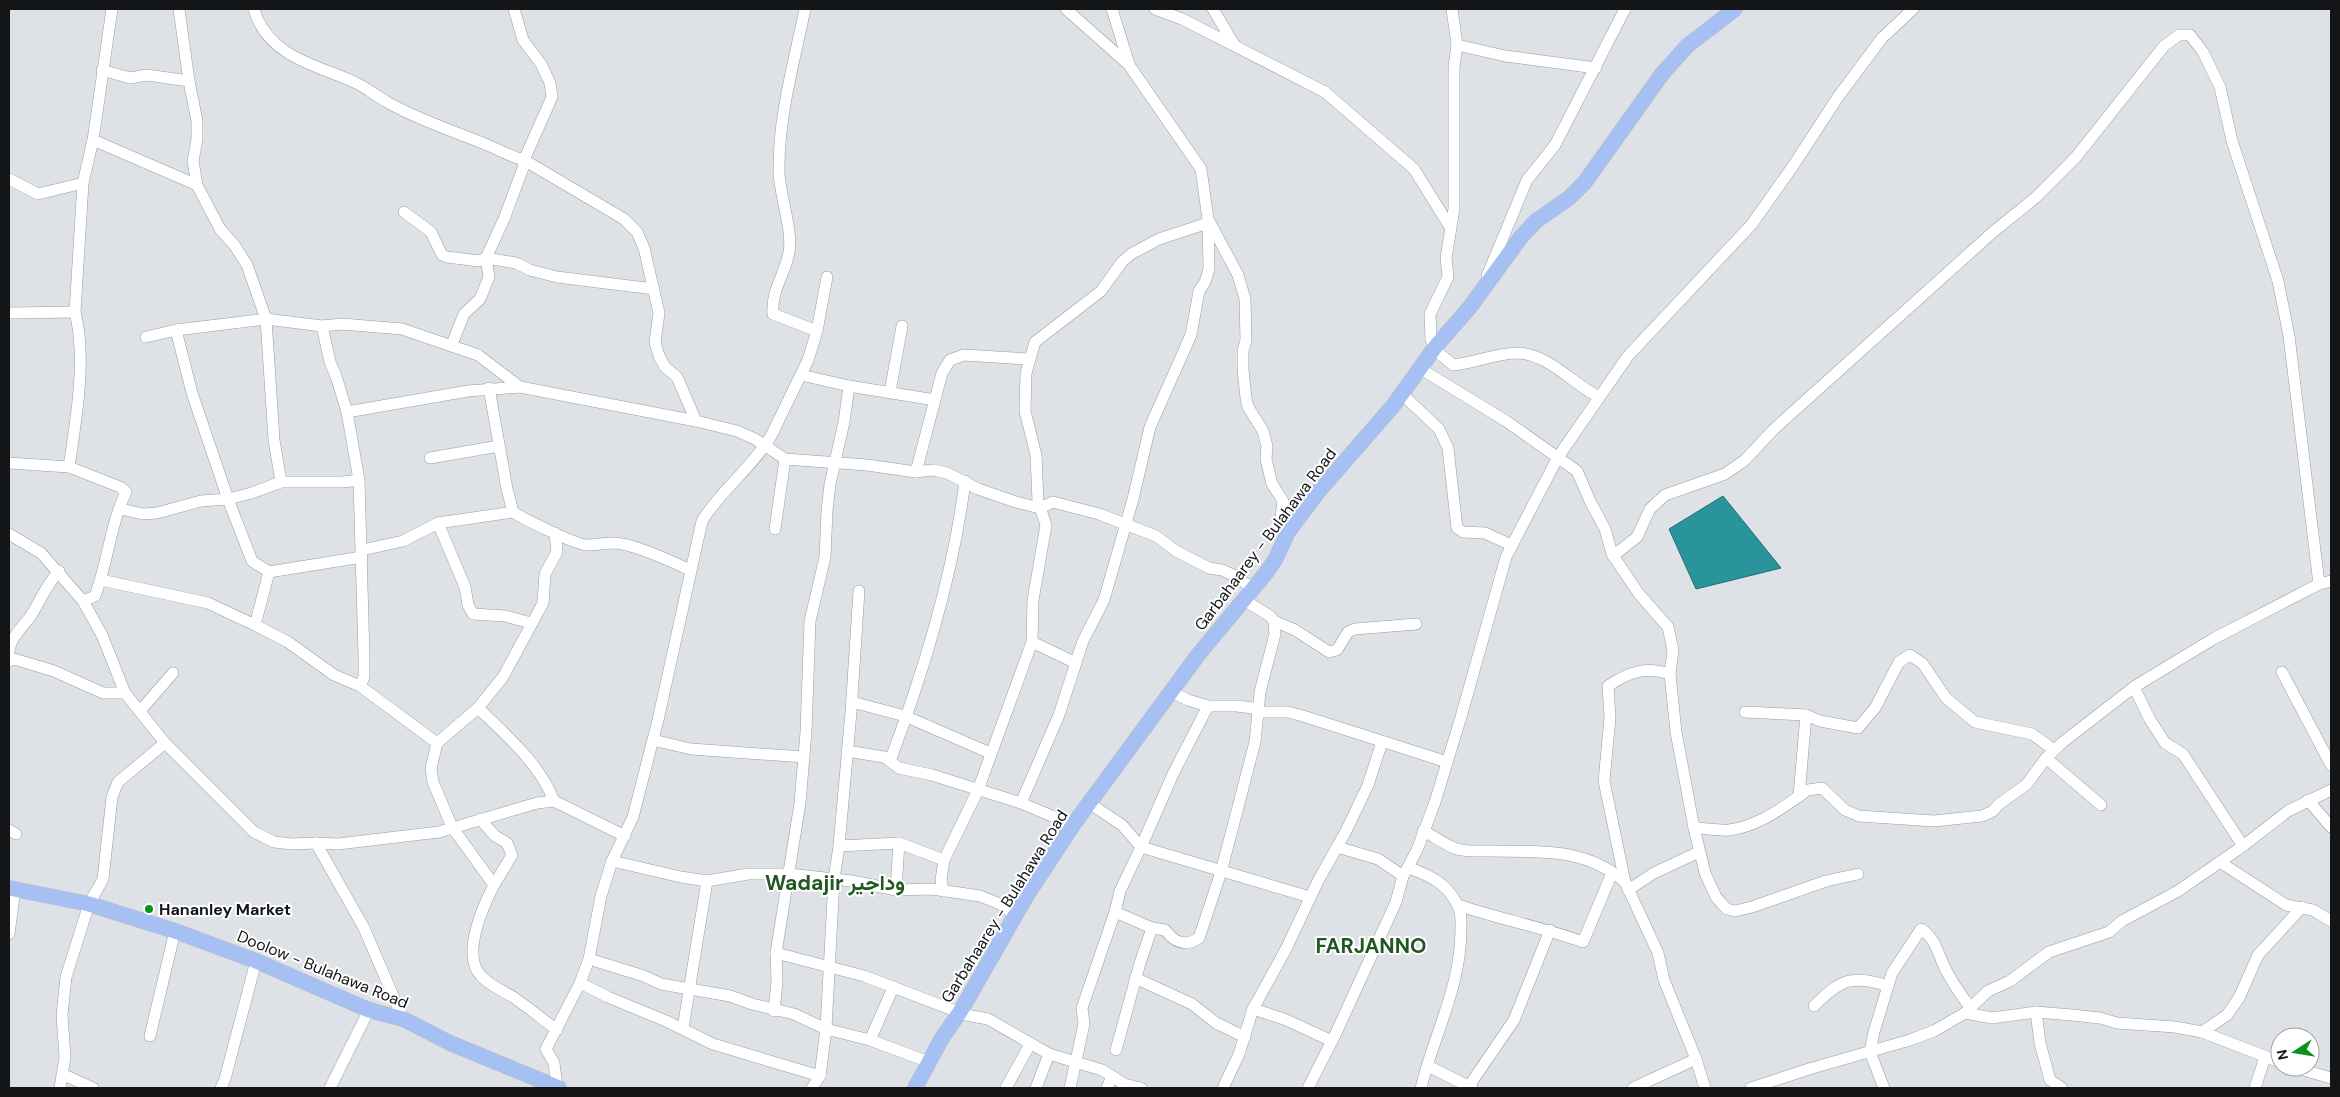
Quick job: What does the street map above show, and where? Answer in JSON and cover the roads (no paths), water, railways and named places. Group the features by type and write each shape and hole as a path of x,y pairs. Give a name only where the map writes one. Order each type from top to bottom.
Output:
{"main road":[{"name":"Garbahaarey - Bulahawa Road","path":"915,1088 1015,916 1073,825 1198,655 1275,560 1288,532 1340,466 1402,394 1435,348 1536,221 1569,198 1585,182 1662,74 1687,46 1735,9"},
{"name":"Doolow - Bulahawa Road","path":"12,888 89,904 175,931 256,961 370,1010 402,1019 450,1043 558,1088"}],"street":[{"path":"69,467 79,374 78,324 75,312 83,182 93,140 112,9"},
{"path":"179,9 188,81 197,121 198,139 193,161 197,186 220,229 235,246 247,265 266,319 274,440 281,482"},
{"path":"254,9 258,23 265,33 288,53 316,68 355,82 388,103 426,121 524,160 624,219 637,232 644,248 658,313 655,342 658,356 665,367 677,377 696,421"},
{"path":"452,344 464,314 480,299 489,277 486,258 507,210 523,168 524,160 552,97 550,84 541,64 523,40 514,9"},
{"path":"805,9 787,91 781,140 779,175 789,252 772,302 773,314 817,331"},
{"path":"1021,802 1051,735 1088,631 1104,600 1126,525 1150,428 1194,326 1199,290 1205,282 1209,269 1208,221 1201,169 1129,66 1066,9"},
{"path":"1112,9 1129,66"},
{"path":"1155,9 1182,19 1325,92 1414,169 1450,227"},
{"path":"1213,9 1235,46"},
{"path":"1452,9 1457,45 1454,67 1455,197 1446,258 1448,277 1430,314 1431,340 1435,348 1453,365 1474,363 1494,356 1518,353 1541,359 1560,370 1584,389 1599,397"},
{"path":"1483,287 1527,180 1555,145 1625,9"},
{"path":"1308,1088 1332,1041 1396,902 1406,872 1435,802 1464,709 1501,572 1511,545 1558,457 1628,356 1752,224 1838,97 1882,38 1913,9"},
{"path":"1614,556 1637,537 1650,509 1665,495 1725,474 1746,460 1774,429 1994,232 2035,198 2076,156 2164,46 2179,35 2190,35 2204,52 2220,87 2232,141 2278,281 2290,336 2319,584"},
{"path":"1457,45 1505,56 1596,68"},
{"path":"102,70 130,78 147,75 188,81"},
{"path":"93,140 197,186"},
{"path":"9,180 38,194 83,182"},
{"path":"404,212 431,232 442,254 479,261 486,258 516,263 530,270 558,277 654,289"},
{"path":"942,891 941,880 944,860 978,790 1032,642 1033,600 1046,532 1046,525 1040,508 1036,455 1025,411 1028,359 1034,342 1101,291 1122,262 1131,254 1160,239 1208,221"},
{"path":"1208,221 1238,275 1242,287 1245,306 1244,325 1246,340 1243,351 1243,370 1246,398 1248,407 1263,431 1267,446 1268,473 1272,484 1283,501 1281,517 1288,532"},
{"path":"558,1088 554,1063 546,1049 580,983 589,959 601,896 612,861 633,817 653,740 702,521 720,497 764,447 801,375 817,331 827,277"},
{"path":"9,313 75,312"},
{"path":"146,337 176,330 266,319 322,326 342,324 402,329 452,344 478,355 520,387"},
{"path":"322,326 330,362 347,412 359,480 364,677 360,686"},
{"path":"890,392 902,326"},
{"path":"176,330 192,393 228,499 252,561 269,572 362,553 403,541 438,524 513,512 586,545 614,543 651,552 690,570"},
{"path":"916,472 942,373 950,360 954,356 964,354 1028,359"},
{"path":"1421,369 1506,421 1577,470 1590,501 1605,528 1614,556 1639,594 1668,627 1673,650 1670,674 1676,732 1699,852 1716,897 1727,909 1734,911 1772,902 1826,881 1858,874"},
{"path":"801,375 849,386 935,400"},
{"path":"774,1010 777,981 776,953 800,803 810,621 825,557 826,511 834,464 843,428 849,386"},
{"path":"347,412 489,388 520,387 696,421 744,434 785,459 867,465 916,472 933,470 965,480 978,489 1040,508 1054,502 1099,514 1156,536 1176,551 1197,562 1235,576 1274,621 1295,630 1329,652 1337,650 1348,632 1355,629 1416,624"},
{"path":"489,388 513,512"},
{"path":"1402,394 1439,429 1448,448 1457,528 1463,532 1485,533 1511,545"},
{"path":"430,458 499,446"},
{"path":"775,529 785,459"},
{"path":"9,463 69,467 120,487 126,492 109,541 101,580 95,596 83,601"},
{"path":"121,508 143,514 176,509 202,501 228,499 252,493 281,482 343,482 359,480"},
{"path":"890,761 905,716 916,691 941,603 955,544 965,480"},
{"path":"438,524 465,587 468,605 474,614 505,616 532,623"},
{"path":"494,885 452,827 434,782 431,768 438,743 478,708 503,677 543,603 546,574 557,552 556,533"},
{"path":"9,534 41,553 59,571 69,586 83,601 99,629 125,693 165,743 254,832 274,842 338,844 439,832 537,803 554,801 625,836"},
{"path":"9,650 15,636 33,612 48,583 59,571"},
{"path":"255,625 269,572"},
{"path":"101,580 208,603 255,625 288,642 334,675 360,686 438,743"},
{"path":"1694,828 1727,830 1744,827 1766,818 1808,790 1822,788 1845,810 1859,816 1934,821 1970,819 1993,811 1998,805 2027,784 2050,754 2134,687 2213,639 2319,584 2331,581"},
{"path":"812,1088 820,1076 826,1029 834,879 839,846 852,702 858,591"},
{"path":"1115,912 1152,928 1165,930 1172,939 1182,943 1187,944 1199,938 1221,872 1255,742 1260,692 1274,642 1274,621"},
{"path":"1032,642 1076,663"},
{"path":"1746,712 1806,715 1820,721 1858,728 1874,708 1899,662 1910,655 1923,664 1946,698 1975,722 2032,734 2101,805"},
{"path":"9,661 14,659 54,672 102,693 125,693"},
{"path":"1670,674 1658,670 1636,671 1627,674 1608,686 1610,718 1604,781 1626,886 1658,953 1664,980 1696,1059 1705,1088"},
{"path":"2282,672 2331,765"},
{"path":"140,711 172,673"},
{"path":"2134,687 2149,718 2165,743 2183,754 2243,846"},
{"path":"1172,692 1208,706 1237,706 1252,708 1259,712 1282,712 1302,716 1343,727 1382,742 1447,762"},
{"path":"852,702 905,716 990,754"},
{"path":"1070,1088 1074,1062 1084,1024 1082,1008 1124,880 1141,847 1173,774 1208,706"},
{"path":"478,708 533,765 548,784 554,801"},
{"path":"1799,796 1806,715"},
{"path":"653,740 691,749 804,757"},
{"path":"1223,1088 1245,1037 1253,1009 1286,949 1310,897 1368,785 1382,742"},
{"path":"60,1088 64,1075 65,1057 62,1015 66,977 89,904 103,879 112,797 118,782 165,743"},
{"path":"847,750 876,755 890,761 899,768 932,775 1021,802 1073,825"},
{"path":"1751,1088 1924,1035 1968,1011 1988,991 2010,982 2049,952 2109,932 2122,921 2178,891 2243,846 2288,811 2331,790"},
{"path":"2308,800 2331,827"},
{"path":"1089,804 1122,825 1141,847 1155,853 1172,855 1191,864 1310,897"},
{"path":"480,819 495,836 507,843 512,855 484,904 473,947 474,964 480,976 526,1005 557,1030"},
{"path":"1423,831 1456,849 1477,851 1549,851 1584,860 1612,873 1626,886"},
{"path":"316,843 364,928 402,1019"},
{"path":"839,846 899,843 944,860"},
{"path":"896,890 899,843"},
{"path":"1337,847 1378,859 1406,872 1434,878 1458,905 1461,917 1461,941 1456,977 1421,1088"},
{"path":"1626,886 1699,852"},
{"path":"612,861 707,881 748,874 789,874 880,885 896,890 942,891 980,896 1000,904 1015,916"},
{"path":"2220,862 2286,905 2302,907 2331,921"},
{"path":"1458,905 1498,918 1550,930 1583,942 1612,873"},
{"path":"683,1028 707,881"},
{"path":"9,934 12,888"},
{"path":"2202,1032 2227,1015 2239,998 2258,955 2302,907"},
{"path":"1116,1050 1135,978 1152,928"},
{"path":"1884,1088 1870,1052 1892,974 1921,929 1929,934 1935,943 1946,970 1968,1011 1992,1018 2036,1012 2100,1018 2117,1023 2154,1024 2202,1032 2270,1059"},
{"path":"1428,1066 1471,1087 1514,1020 1550,930"},
{"path":"150,1036 175,931"},
{"path":"776,953 864,976 966,1015 988,1019 1050,1054 1102,1070 1124,1084 1141,1088"},
{"path":"589,959 644,976 661,984 730,996 806,1018 826,1029 870,1040 929,1062"},
{"path":"221,1088 225,1080 256,961"},
{"path":"1135,978 1192,1004 1216,1023 1245,1037"},
{"path":"1814,1006 1830,990 1844,981 1871,981 1888,986"},
{"path":"580,983 608,997 683,1028 713,1044 820,1076"},
{"path":"870,1040 893,988"},
{"path":"1253,1009 1284,1019 1332,1041"},
{"path":"330,1088 370,1010"},
{"path":"2036,1012 2040,1044 2050,1080 2062,1088"},
{"path":"1006,1088 1030,1044"},
{"path":"1036,1088 1050,1054"},
{"path":"2255,1088 2265,1058"},
{"path":"1633,1088 1696,1059"},
{"path":"64,1075 93,1088"},
{"path":"1107,1088 1112,1076"}],"water":[{"path":"1723,496 1781,568 1696,589 1669,529"}],"place":[{"name":"Hananley Market","path":"149,909"}],"district":[{"name":"Wadajir وداجير","path":"835,883"},
{"name":"FARJANNO","path":"1371,946"}]}
